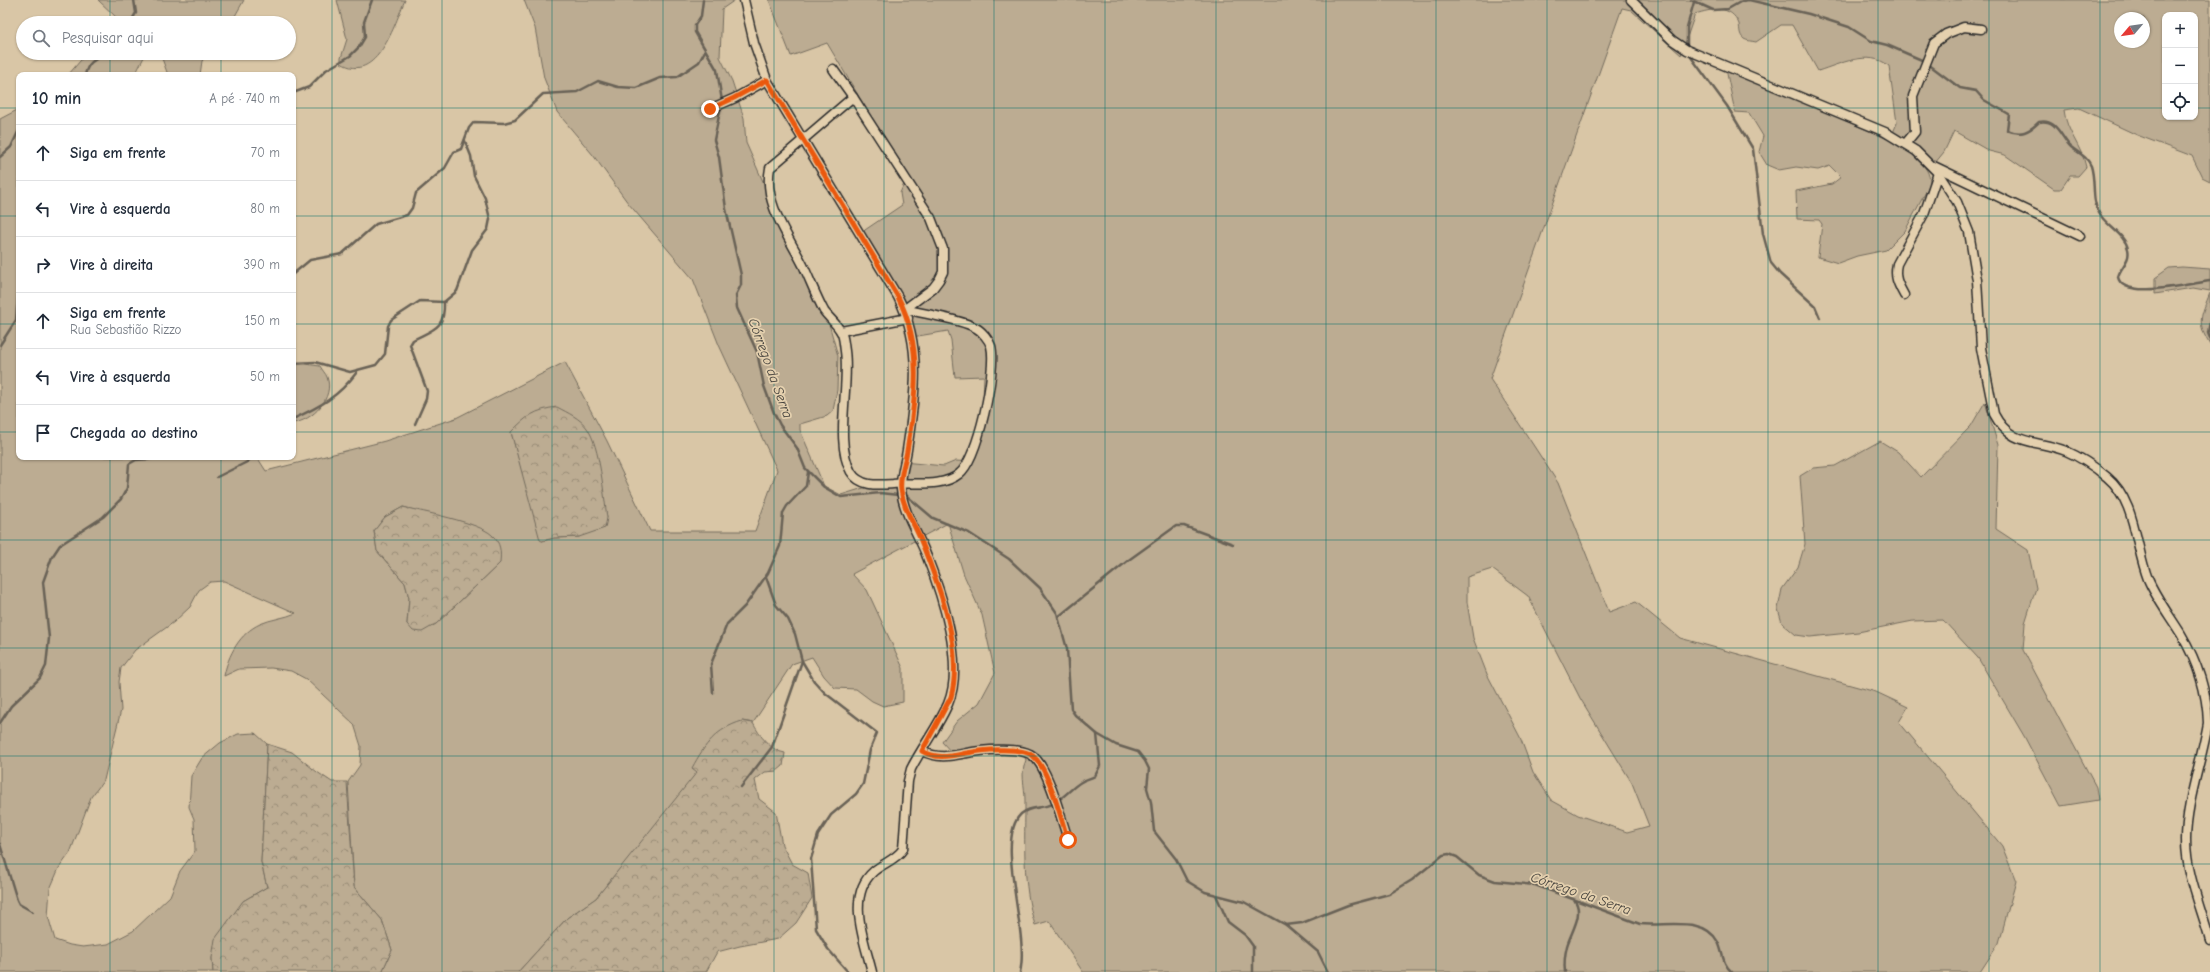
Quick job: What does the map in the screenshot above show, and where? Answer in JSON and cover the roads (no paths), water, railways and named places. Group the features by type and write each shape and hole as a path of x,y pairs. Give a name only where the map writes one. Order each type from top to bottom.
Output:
{"street":[{"path":"744,0 754,43 767,80 905,309 916,359 916,387 901,483 905,507 927,557 946,614 953,656 953,689 951,697 913,765 908,781 903,849 899,856 874,872 867,879 860,899 858,919 872,972"},
{"path":"1631,0 1672,40 1687,50 1885,132 1905,144 1930,163 2080,236"},
{"path":"1905,144 1915,132 1913,96 1934,43 1946,34 1964,27 1981,29"},
{"path":"833,69 853,97 931,218 943,249 944,262 939,280 933,288 905,309"},
{"path":"710,109 767,80"},
{"path":"853,97 770,168 771,193 779,220 818,299 826,313 841,331 846,358 847,378 843,418 845,450 851,472 857,479 871,484 933,483 950,479 964,470 984,418 992,358 990,345 977,328 905,309"},
{"path":"1930,163 1957,202 1969,232 1977,280 1981,348 1994,414 2002,428 2014,437 2065,451 2094,468 2115,484 2122,493 2128,506 2149,581 2182,636 2199,674 2207,709 2208,723 2187,821 2186,839 2187,856 2193,882 2210,940"},
{"path":"1904,295 1896,278 1897,264 1924,214 1938,173"},
{"path":"841,331 908,318"},
{"path":"922,751 939,757 973,752 1012,750 1031,754 1043,769 1068,840"}],"waterway":[{"path":"134,0 136,13 134,16"},
{"path":"296,92 309,87 326,70 350,56 359,47 365,37 364,22 372,0"},
{"name":"Córrego da Serra","path":"703,0 701,16 695,25 695,32 717,70 722,101"},
{"path":"1691,0 1713,10 1728,9 1742,1 1749,0 1809,14 1849,27 1871,41 1887,45 1924,61 1960,88 1976,91 1984,100 2009,114 2007,130 2021,133 2028,131 2039,122 2050,123 2058,130 2071,147 2085,157 2091,166 2095,202 2099,213 2102,218 2119,234 2126,244 2129,253 2118,277 2122,284 2132,288 2159,289 2210,281"},
{"path":"1687,48 1687,27 1694,2"},
{"path":"296,272 310,260 342,254 376,224 407,215 412,208 416,193 445,168 454,152 461,149 469,128 474,122 504,123 515,120 543,94 577,92 598,81 618,87 636,88 660,78 677,77 699,62 705,51"},
{"path":"1688,53 1727,106 1753,149 1763,234 1771,263 1780,274 1815,306 1820,318"},
{"path":"86,72 90,63 94,60"},
{"name":"Córrego da Serra","path":"721,106 714,140 719,157 726,209 741,275 741,285 736,295 737,308 757,352 764,386 774,413 780,425 797,448 805,468 824,487 841,497 880,493 907,496 933,518 969,533 1009,559 1040,588 1057,613 1067,649 1071,709 1075,715 1097,734 1116,745 1138,752 1145,761 1149,769 1147,788 1151,802 1154,831 1176,859 1187,881 1205,892 1244,902 1286,925 1302,923 1348,905 1389,894 1412,880 1443,855 1449,854 1457,857 1479,875 1495,881 1535,885 1640,924 1683,924 1703,928 1712,934 1718,942 1724,962 1732,972"},
{"path":"0,157 11,147 16,136"},
{"path":"296,363 315,362 350,372 376,365 385,354 388,326 391,320 420,301 444,302 457,291 472,250 488,229 490,219 485,198 474,176 471,156 465,141"},
{"path":"415,424 426,399 427,391 410,345 413,340 437,327 443,318 444,302"},
{"path":"0,345 16,320"},
{"path":"2210,321 2208,333 2210,338"},
{"path":"296,418 328,400 343,388 357,372"},
{"path":"0,723 11,706 40,678 46,666 49,638 43,582 52,557 60,545 103,517 121,499 127,488 129,464 136,460"},
{"path":"217,477 249,460"},
{"path":"713,693 711,664 727,624 745,606 768,573 780,546 783,513 787,506 806,486 808,472"},
{"path":"1058,617 1130,559 1176,526 1184,526 1233,544"},
{"path":"766,577 776,605 788,619 795,634 802,661 814,681 825,693 877,733 870,750 863,784 856,794 831,815 818,835 811,859 816,929 828,949 848,972"},
{"path":"741,787 772,747 802,661"},
{"path":"1020,972 1022,955 1021,935 1011,865 1011,844 1014,827 1024,811 1052,804 1084,780 1095,776 1100,766 1097,734"},
{"path":"0,844 17,900 19,904 33,912"},
{"path":"1216,895 1228,922 1245,935 1253,946 1253,972"},
{"path":"1565,972 1567,946 1576,923 1578,912 1575,901"},
{"path":"1286,925 1318,952 1328,972"}]}
